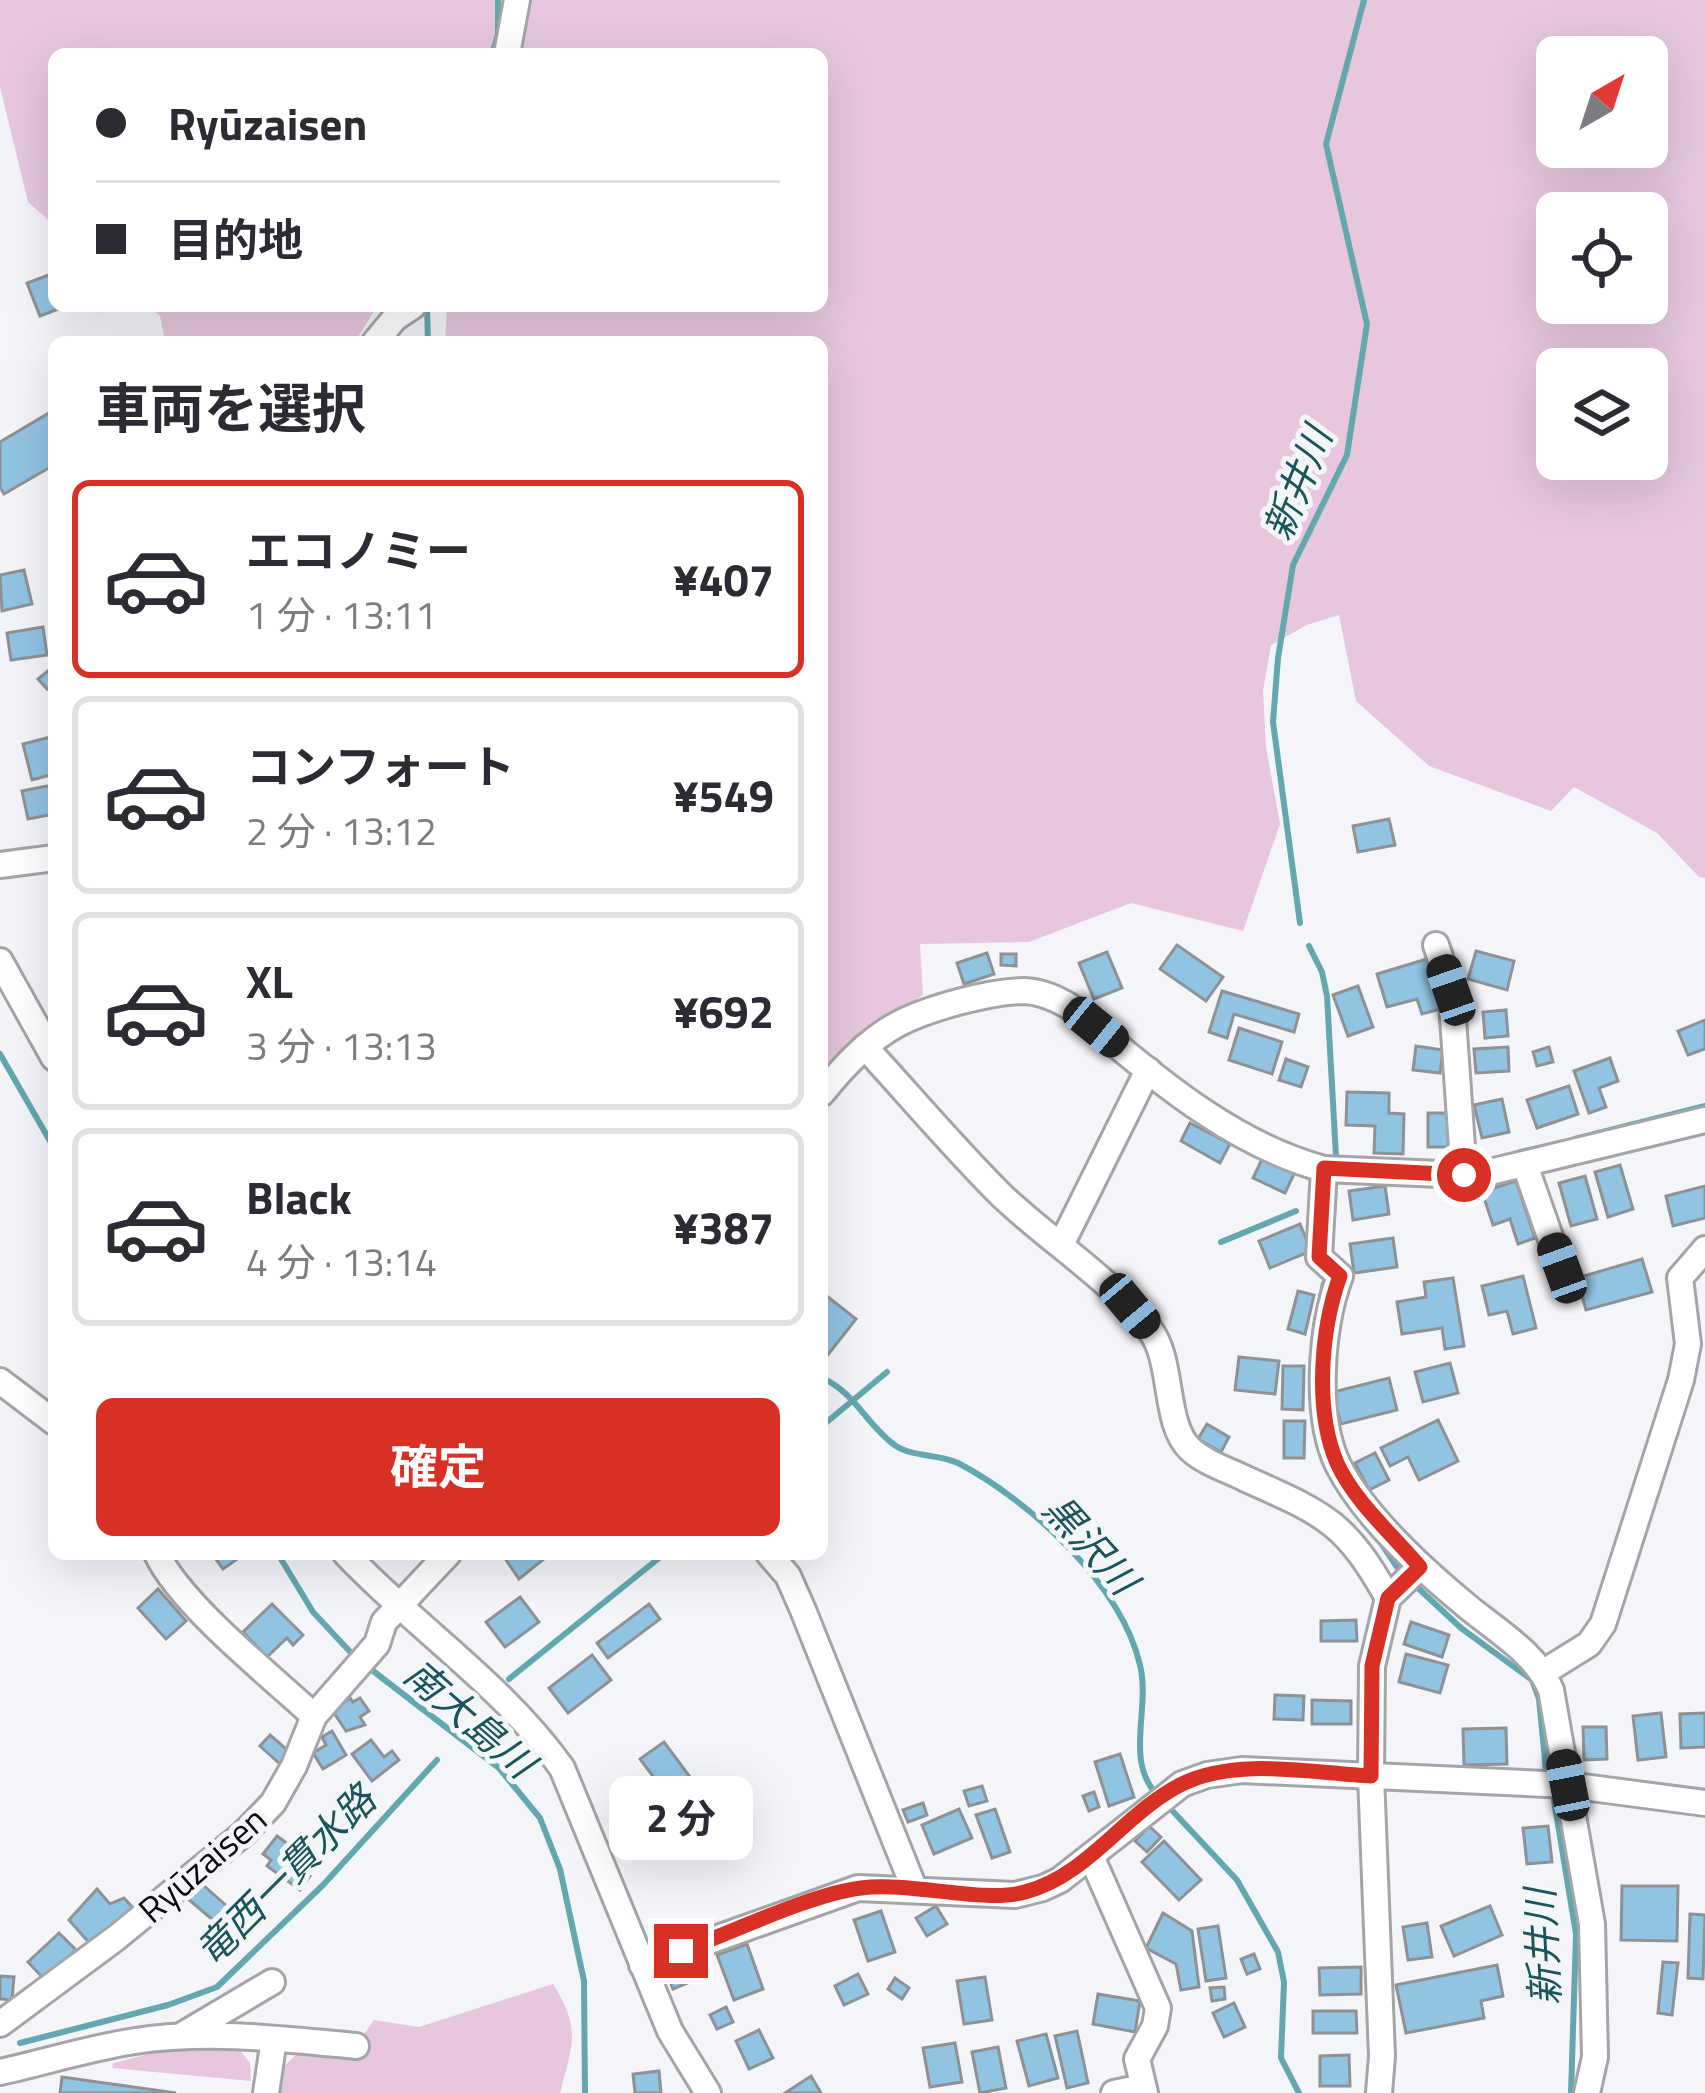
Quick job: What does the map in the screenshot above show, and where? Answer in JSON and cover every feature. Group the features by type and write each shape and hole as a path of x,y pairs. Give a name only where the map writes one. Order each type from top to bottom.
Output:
{"street":[{"path":"508,48 517,0"},
{"path":"380,336 404,312"},
{"path":"0,866 48,859"},
{"path":"1436,944 1451,990 1464,1175"},
{"path":"0,961 48,1047"},
{"path":"828,1087 865,1047 899,1024 960,1003 1025,991 1050,995 1070,1006 1215,1121 1324,1168 1464,1175 1525,1165 1705,1120"},
{"path":"865,1047 1002,1195 1130,1306 1154,1336 1187,1447 1312,1508 1339,1527 1362,1552 1388,1598"},
{"path":"1061,1245 1148,1070"},
{"path":"1525,1165 1562,1268"},
{"path":"1324,1168 1319,1257 1340,1276 1322,1349 1325,1406 1335,1460 1420,1567 1544,1672 1551,1690 1592,1924 1595,2057 1587,2093"},
{"path":"1544,1672 1589,1644 1603,1624 1681,1380 1688,1344 1680,1278 1705,1249"},
{"path":"0,1381 48,1417"},
{"path":"160,1560 219,1628 314,1716"},
{"path":"352,1560 489,1684 534,1729 562,1768 670,2031 699,2089"},
{"name":"Ryūzaisen","path":"0,2024 63,1980 243,1834 273,1803 314,1716 377,1644 384,1622 442,1560"},
{"path":"774,1560 788,1576 803,1610 914,1888"},
{"path":"1379,2093 1382,2056 1371,1776 1372,1666 1388,1598 1420,1567"},
{"path":"642,1965 858,1888 1016,1895 1060,1880 1172,1790 1207,1775 1242,1770 1568,1785 1705,1803"},
{"path":"1091,1856 1158,2008 1155,2026 1137,2059 1144,2090 1114,2093"},
{"path":"176,2037 220,2016 272,1982"},
{"path":"0,2072 132,2041 176,2037 356,2045"},
{"path":"266,2093 274,2038"}],"shaded area":[{"path":"0,0 1705,0 1705,878 1657,833 1574,787 1551,811 1429,766 1356,701 1339,615 1307,625 1271,645 1263,691 1266,747 1280,824 1243,931 1131,903 1029,942 920,944 923,995 828,1064 828,336 445,336 447,312 828,312 828,48 48,48 48,220 28,202 0,87"},
{"path":"155,312 374,312 359,336 164,336"},
{"path":"553,1984 568,2013 572,2037 560,2093 276,2093 279,2071 299,2052 364,2056 364,2034 374,2020 419,2027"},
{"path":"169,2049 239,2049 250,2063 251,2081 112,2068 113,2063"}],"building":[{"path":"48,275 50,312 40,316 27,283"},
{"path":"48,414 48,468 4,494 0,442"},
{"path":"24,570 32,604 2,611 0,575"},
{"path":"43,627 47,655 11,660 7,633"},
{"path":"48,671 48,688 47,689 38,679"},
{"path":"48,738 48,776 32,780 23,744"},
{"path":"48,786 48,815 28,819 22,791"},
{"path":"1389,819 1395,845 1358,852 1353,826"},
{"path":"1177,945 1223,977 1206,1001 1160,969"},
{"path":"1476,951 1514,961 1507,990 1468,979"},
{"path":"1107,952 1122,988 1094,999 1079,963"},
{"path":"987,953 994,974 964,984 957,963"},
{"path":"1001,954 1016,954 1016,966 1001,965"},
{"path":"1427,959 1441,1009 1422,1014 1417,999 1387,1007 1377,974"},
{"path":"1358,986 1373,1027 1348,1036 1333,995"},
{"path":"1222,991 1299,1014 1294,1032 1234,1014 1227,1038 1209,1032"},
{"path":"1506,1010 1508,1036 1485,1038 1483,1012"},
{"path":"1705,1020 1705,1049 1688,1055 1678,1031"},
{"path":"1239,1028 1282,1042 1272,1074 1229,1060"},
{"path":"1416,1046 1443,1050 1440,1073 1413,1070"},
{"path":"1508,1047 1509,1071 1476,1073 1474,1049"},
{"path":"1549,1047 1553,1062 1537,1066 1533,1052"},
{"path":"1610,1058 1618,1081 1599,1088 1606,1107 1589,1113 1574,1071"},
{"path":"1286,1059 1308,1067 1301,1087 1279,1080"},
{"path":"1569,1086 1578,1114 1537,1128 1527,1100"},
{"path":"1347,1092 1389,1093 1389,1113 1404,1114 1403,1154 1374,1153 1375,1126 1346,1125"},
{"path":"1502,1099 1509,1132 1482,1138 1474,1105"},
{"path":"1428,1113 1448,1113 1448,1147 1428,1147"},
{"path":"1190,1123 1230,1144 1220,1163 1181,1141"},
{"path":"1263,1157 1295,1172 1285,1193 1253,1178"},
{"path":"1620,1165 1633,1209 1608,1217 1595,1172"},
{"path":"1585,1176 1597,1219 1571,1226 1559,1183"},
{"path":"1516,1181 1535,1238 1518,1244 1510,1219 1493,1225 1482,1192"},
{"path":"1385,1186 1389,1214 1353,1220 1349,1191"},
{"path":"1705,1186 1705,1218 1673,1226 1666,1196"},
{"path":"1300,1224 1311,1251 1270,1268 1259,1241"},
{"path":"1393,1238 1397,1267 1354,1273 1350,1244"},
{"path":"1642,1259 1652,1292 1586,1310 1577,1278"},
{"path":"1523,1276 1536,1328 1513,1334 1507,1311 1489,1315 1482,1286"},
{"path":"1453,1278 1464,1346 1445,1349 1442,1328 1402,1334 1397,1302 1426,1297 1424,1282"},
{"path":"1298,1291 1314,1295 1305,1334 1288,1329"},
{"path":"828,1297 856,1319 828,1355"},
{"path":"1239,1357 1279,1361 1275,1394 1235,1390"},
{"path":"1450,1363 1458,1393 1423,1402 1415,1372"},
{"path":"1283,1366 1304,1366 1303,1410 1282,1409"},
{"path":"1389,1378 1397,1410 1341,1424 1333,1392"},
{"path":"1438,1420 1458,1461 1419,1480 1408,1457 1390,1466 1381,1448"},
{"path":"1284,1421 1305,1421 1304,1458 1284,1458"},
{"path":"1207,1424 1229,1437 1221,1452 1198,1439"},
{"path":"1375,1453 1389,1480 1369,1490 1355,1463"},
{"path":"506,1560 543,1560 519,1579"},
{"path":"158,1589 186,1621 166,1639 138,1608"},
{"path":"520,1597 539,1622 505,1647 486,1622"},
{"path":"272,1604 303,1635 293,1645 287,1638 267,1657 243,1632"},
{"path":"649,1604 660,1619 608,1658 597,1643"},
{"path":"1356,1620 1357,1641 1321,1641 1321,1621"},
{"path":"1411,1622 1449,1635 1442,1657 1404,1644"},
{"path":"1406,1654 1448,1665 1440,1693 1399,1682"},
{"path":"592,1655 611,1680 568,1713 549,1688"},
{"path":"1275,1695 1304,1696 1303,1720 1274,1719"},
{"path":"350,1698 353,1702 360,1698 369,1711 360,1717 365,1725 346,1731 332,1710"},
{"path":"1312,1700 1351,1701 1351,1724 1312,1724"},
{"path":"1661,1713 1666,1757 1638,1760 1633,1716"},
{"path":"1705,1713 1705,1747 1681,1748 1680,1714"},
{"path":"1583,1727 1606,1727 1607,1759 1584,1760"},
{"path":"1506,1728 1507,1764 1464,1765 1463,1729"},
{"path":"332,1731 346,1755 323,1769 313,1753 326,1745 322,1737"},
{"path":"270,1735 292,1754 281,1765 260,1746"},
{"path":"371,1740 384,1757 392,1751 399,1760 372,1781 352,1754"},
{"path":"664,1742 693,1781 670,1799 640,1759"},
{"path":"1120,1754 1134,1797 1109,1806 1095,1762"},
{"path":"982,1786 987,1801 969,1806 964,1791"},
{"path":"1094,1792 1099,1807 1089,1811 1083,1796"},
{"path":"923,1803 927,1815 908,1822 903,1810"},
{"path":"959,1809 972,1838 934,1854 922,1825"},
{"path":"995,1809 1010,1852 992,1858 976,1815"},
{"path":"1149,1826 1161,1837 1147,1852 1135,1841"},
{"path":"1548,1826 1552,1862 1527,1864 1523,1828"},
{"path":"277,1836 313,1862 300,1890 267,1866 271,1860 263,1854"},
{"path":"1164,1841 1201,1880 1179,1900 1142,1862"},
{"path":"203,1885 229,1908 214,1921 187,1898"},
{"path":"1622,1886 1678,1886 1677,1941 1621,1940"},
{"path":"97,1889 110,1904 124,1898 133,1908 91,1945 69,1920"},
{"path":"936,1906 947,1924 927,1936 916,1918"},
{"path":"1490,1906 1502,1935 1454,1956 1441,1926"},
{"path":"881,1911 895,1952 868,1961 854,1920"},
{"path":"1163,1913 1192,1931 1199,1987 1181,1990 1176,1964 1146,1948"},
{"path":"1690,1914 1705,1915 1703,1979 1688,1978"},
{"path":"1427,1923 1432,1957 1408,1960 1403,1927"},
{"path":"1218,1926 1226,1978 1206,1981 1198,1929"},
{"path":"59,1933 76,1950 44,1979 28,1962"},
{"path":"747,1944 763,1989 734,2000 717,1955"},
{"path":"1254,1954 1260,1969 1247,1974 1241,1959"},
{"path":"1663,1962 1678,1963 1672,2015 1658,2013"},
{"path":"695,1963 700,1978 673,1989 667,1974"},
{"path":"1497,1965 1503,1996 1481,2001 1484,2018 1406,2033 1396,1985"},
{"path":"1361,1967 1361,1994 1320,1995 1319,1968"},
{"path":"858,1974 868,1994 844,2005 835,1986"},
{"path":"0,1976 14,1977 12,2000 0,1999"},
{"path":"985,1977 992,2020 964,2024 957,1981"},
{"path":"895,1978 909,1988 902,1999 888,1989"},
{"path":"1224,1987 1225,1999 1212,2001 1210,1988"},
{"path":"1098,1994 1140,2001 1135,2032 1093,2024"},
{"path":"1234,2003 1245,2027 1224,2037 1213,2013"},
{"path":"726,2007 733,2022 717,2029 710,2015"},
{"path":"1313,2011 1356,2011 1357,2033 1313,2033"},
{"path":"759,2030 773,2058 749,2069 736,2041"},
{"path":"1077,2031 1088,2083 1067,2088 1055,2036"},
{"path":"1046,2034 1058,2078 1029,2086 1017,2041"},
{"path":"955,2043 962,2082 930,2087 923,2048"},
{"path":"998,2047 1006,2088 980,2093 972,2052"},
{"path":"1349,2055 1350,2086 1320,2086 1320,2056"},
{"path":"659,2071 661,2093 635,2093 633,2074"},
{"path":"811,2076 821,2093 785,2093"},
{"path":"62,2077 176,2093 60,2093"}],"waterway":[{"path":"494,48 498,0"},
{"name":"新井川","path":"1300,923 1273,722 1293,565 1347,455 1367,324 1326,144 1364,0"},
{"path":"427,312 428,336"},
{"name":"新井川","path":"1309,946 1327,996 1336,1156"},
{"name":"南大島川","path":"0,1054 48,1138"},
{"name":"竜西一貫水路","path":"1575,1139 1705,1106"},
{"name":"竜西一貫水路","path":"1520,1152 1544,1147"},
{"name":"新井川","path":"1333,1215 1335,1183"},
{"name":"竜西一貫水路","path":"1221,1242 1296,1211"},
{"name":"新井川","path":"1315,1326 1324,1283"},
{"name":"黒沢川","path":"828,1421 887,1372"},
{"name":"黒沢川","path":"828,1381 896,1446 958,1463 1014,1499 1093,1575 1114,1604 1140,1665 1142,1768 1159,1797"},
{"name":"新井川","path":"1377,1537 1397,1567"},
{"name":"南大島川","path":"282,1560 313,1612 354,1656"},
{"name":"竜西一貫水路","path":"509,1679 657,1560"},
{"name":"新井川","path":"1419,1589 1461,1628 1532,1680 1539,1699 1546,1771"},
{"name":"南大島川","path":"364,1664 499,1768 540,1818 560,1869 584,1981 585,2093"},
{"name":"竜西一貫水路","path":"20,2043 168,2005 217,1987 323,1885 437,1760"},
{"name":"新井川","path":"1554,1800 1576,1934 1571,2093"},
{"name":"黒沢川","path":"1168,1806 1237,1880 1278,1952 1284,1982 1281,2058 1299,2093"}],"route":[{"path":"681,1951 858,1888 1016,1895 1043,1888 1060,1880 1172,1790 1207,1775 1242,1770 1371,1776 1372,1666 1388,1598 1420,1567 1335,1460 1325,1406 1322,1349 1340,1276 1319,1257 1324,1168 1464,1175"}]}
